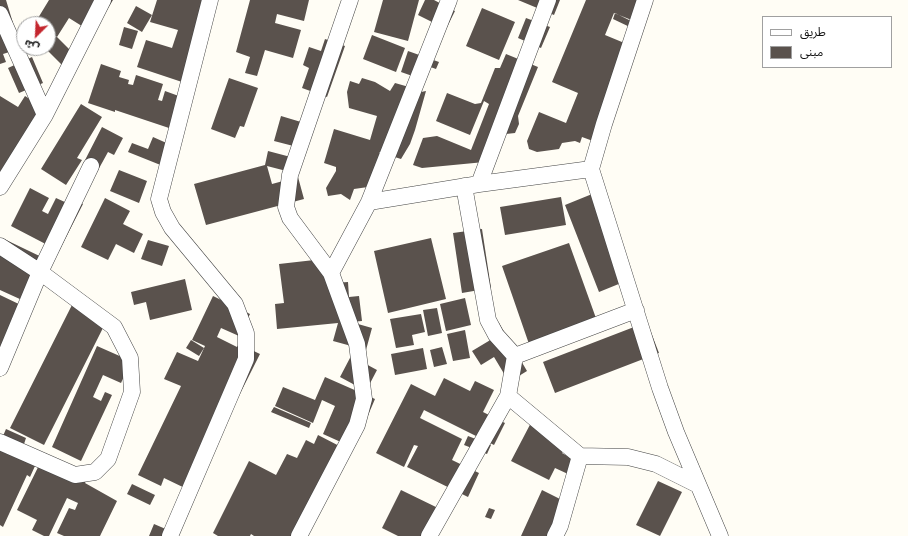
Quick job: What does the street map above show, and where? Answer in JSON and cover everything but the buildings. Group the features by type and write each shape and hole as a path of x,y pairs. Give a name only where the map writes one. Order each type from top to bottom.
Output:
{"street":[{"path":"0,187 44,115 103,0"},
{"path":"170,536 246,359 246,333 235,304 172,228 162,212 159,199 210,0"},
{"path":"331,273 369,202 449,0"},
{"path":"515,356 496,336 488,320 471,185 548,0"},
{"path":"645,0 604,124 591,169 663,396 720,536"},
{"path":"299,536 357,425 364,399 357,344 331,273 290,218 286,207 290,175 345,3"},
{"path":"0,14 44,115"},
{"path":"0,368 40,272 91,166"},
{"path":"369,202 471,185 591,169"},
{"path":"0,246 40,272 114,327 130,358 132,392 108,459 95,472 75,475 0,442"},
{"path":"515,356 636,310"},
{"path":"429,536 508,396 515,356"},
{"path":"508,396 580,456 628,457 649,462 698,485"},
{"path":"555,536 560,526 580,456"}]}
